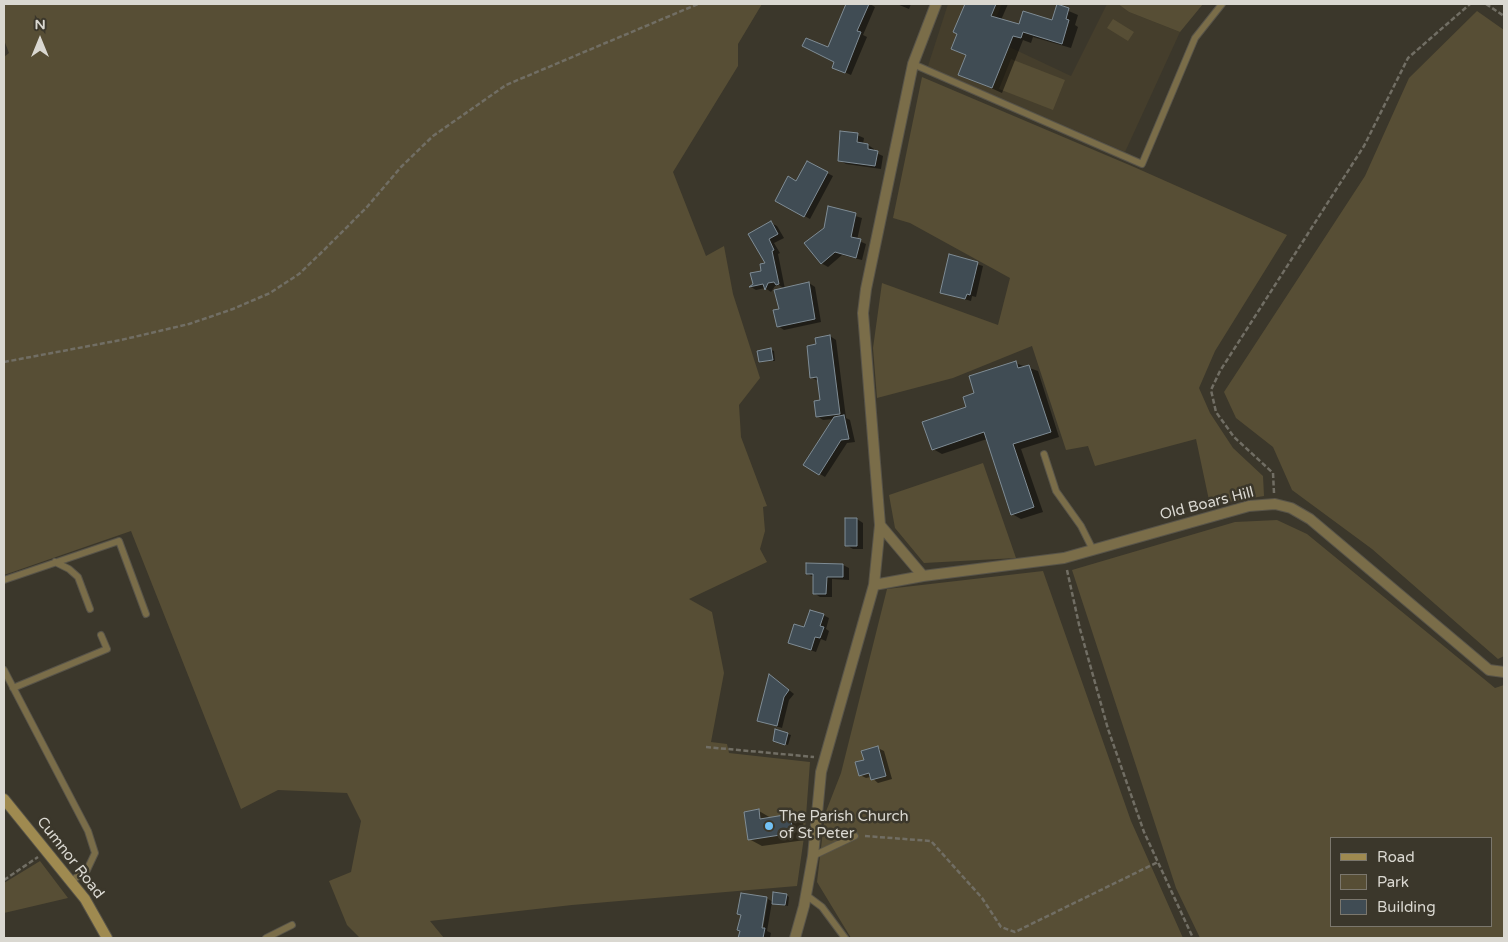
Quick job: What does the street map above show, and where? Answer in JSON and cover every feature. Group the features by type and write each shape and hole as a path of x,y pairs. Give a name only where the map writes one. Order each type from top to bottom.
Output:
{"main road":[{"name":"Cumnor Road","path":"4,799 85,898 107,938"}],"street":[{"path":"795,938 806,895 813,856 821,772 874,585 880,525 863,313 883,200 912,64 936,4"},
{"name":"Old Boars Hill","path":"874,585 923,576 1064,558 1249,506 1275,504 1292,508 1310,519 1489,670 1504,672"},
{"path":"880,525 923,576"}],"lane":[{"path":"912,64 1142,164 1195,38 1222,4"},
{"path":"1044,454 1056,492 1081,526 1093,550"},
{"path":"4,580 119,541 146,614"},
{"path":"55,562 69,569 78,577 90,609"},
{"path":"13,688 107,649 101,635"},
{"path":"4,670 88,831 94,853 87,870 71,881"},
{"path":"813,856 855,836"},
{"path":"806,895 822,907 845,938"},
{"path":"266,938 292,925"}],"path":[{"path":"4,362 121,340 189,324 233,309 270,293 299,274 324,251 367,207 401,167 433,136 506,85 698,4"},
{"path":"1275,504 1273,473 1234,437 1216,412 1211,390 1220,371 1364,146 1408,58 1470,4"},
{"path":"1486,4 1504,16"},
{"path":"1064,558 1080,629 1108,729 1144,832 1193,938"},
{"path":"706,747 825,758"},
{"path":"855,836 931,841 982,898 1001,927 1015,932 1158,862"},
{"path":"4,880 46,851"}],"shaded area":[{"path":"948,4 1002,4 990,32 1003,44 1071,76 1107,4 1118,4 1129,12 1180,32 1125,152 928,66"}],"green space":[{"path":"4,4 762,4 738,44 738,66 673,172 706,256 724,246 733,294 760,378 739,405 741,437 767,506 763,507 765,531 760,549 767,562 689,599 712,612 724,673 711,742 727,744 729,753 810,762 805,830 797,886 572,905 430,921 444,938 360,938 347,925 329,881 351,872 361,821 347,793 278,790 241,809 131,531 4,575 4,57 9,53 4,40"},
{"path":"1118,4 1203,4 1180,32 1129,12"},
{"path":"1477,11 1504,30 1504,656 1498,659 1372,549 1292,490 1273,447 1236,418 1224,392 1365,176 1409,78"},
{"path":"1113,19 1134,32 1128,41 1107,28"},
{"path":"1011,59 1065,80 1053,110 999,89"},
{"path":"922,77 1134,167 1287,235 1215,351 1199,388 1210,413 1233,448 1263,476 1264,496 1210,505 1196,439 1095,466 1088,446 1066,450 1032,346 953,378 877,398 873,348 882,283 998,325 1010,278 910,223 893,218"},
{"path":"983,463 1016,558 924,563 895,528 889,495"},
{"path":"1277,520 1307,534 1495,688 1504,685 1504,938 1200,938 1176,888 1072,570 1235,522"},
{"path":"1043,571 1131,821 1183,938 851,938 817,882 825,814 841,773 887,589"},
{"path":"40,861 68,898 4,913 4,883"}],"building":[{"path":"846,4 869,4 857,31 861,32 845,73 832,68 834,62 802,46 806,38 828,47"},
{"path":"965,4 996,4 991,16 1019,24 1023,11 1052,20 1057,4 1069,8 1066,19 1069,20 1062,44 1023,32 1021,38 1013,36 992,88 958,75 966,55 951,49 957,34 953,32"},
{"path":"840,131 858,133 857,142 868,144 868,149 878,151 875,166 838,161"},
{"path":"807,161 828,172 804,217 775,201 788,176 796,181"},
{"path":"828,206 856,213 851,237 861,239 856,258 835,252 821,264 804,243 824,228"},
{"path":"771,221 778,234 769,239 774,250 772,251 779,284 776,285 774,282 768,283 765,290 763,284 749,287 753,284 750,273 761,271 760,264 765,263 748,234"},
{"path":"949,254 978,262 970,295 967,294 965,299 940,293"},
{"path":"809,282 815,319 777,327 773,310 779,309 774,290"},
{"path":"830,335 840,414 816,417 814,401 820,400 817,377 810,378 807,346 816,344 815,338"},
{"path":"771,348 773,360 759,362 757,351"},
{"path":"1016,361 1018,368 1029,365 1051,432 1013,444 1034,507 1011,515 984,432 932,450 922,422 966,407 963,397 974,393 969,376"},
{"path":"844,415 849,439 841,440 819,475 803,465 834,417"},
{"path":"845,518 857,518 857,546 845,546"},
{"path":"806,563 843,564 843,577 827,577 826,594 813,594 813,574 806,574"},
{"path":"810,610 824,614 820,626 824,627 820,638 815,637 811,650 788,643 794,624 804,627"},
{"path":"769,674 789,690 784,697 777,726 757,721"},
{"path":"775,729 788,733 785,745 773,741"},
{"path":"878,746 886,776 871,780 869,773 859,776 855,762 864,760 861,751"},
{"name":"The Parish Church of St Peter","path":"759,809 760,819 790,814 793,833 748,840 744,812"},
{"path":"773,892 787,894 785,905 772,904"},
{"path":"741,893 767,897 762,928 765,928 763,938 738,938 740,931 737,930 741,915 737,914"}],"place":[{"name":"The Parish Church of St Peter","path":"769,826"}]}
